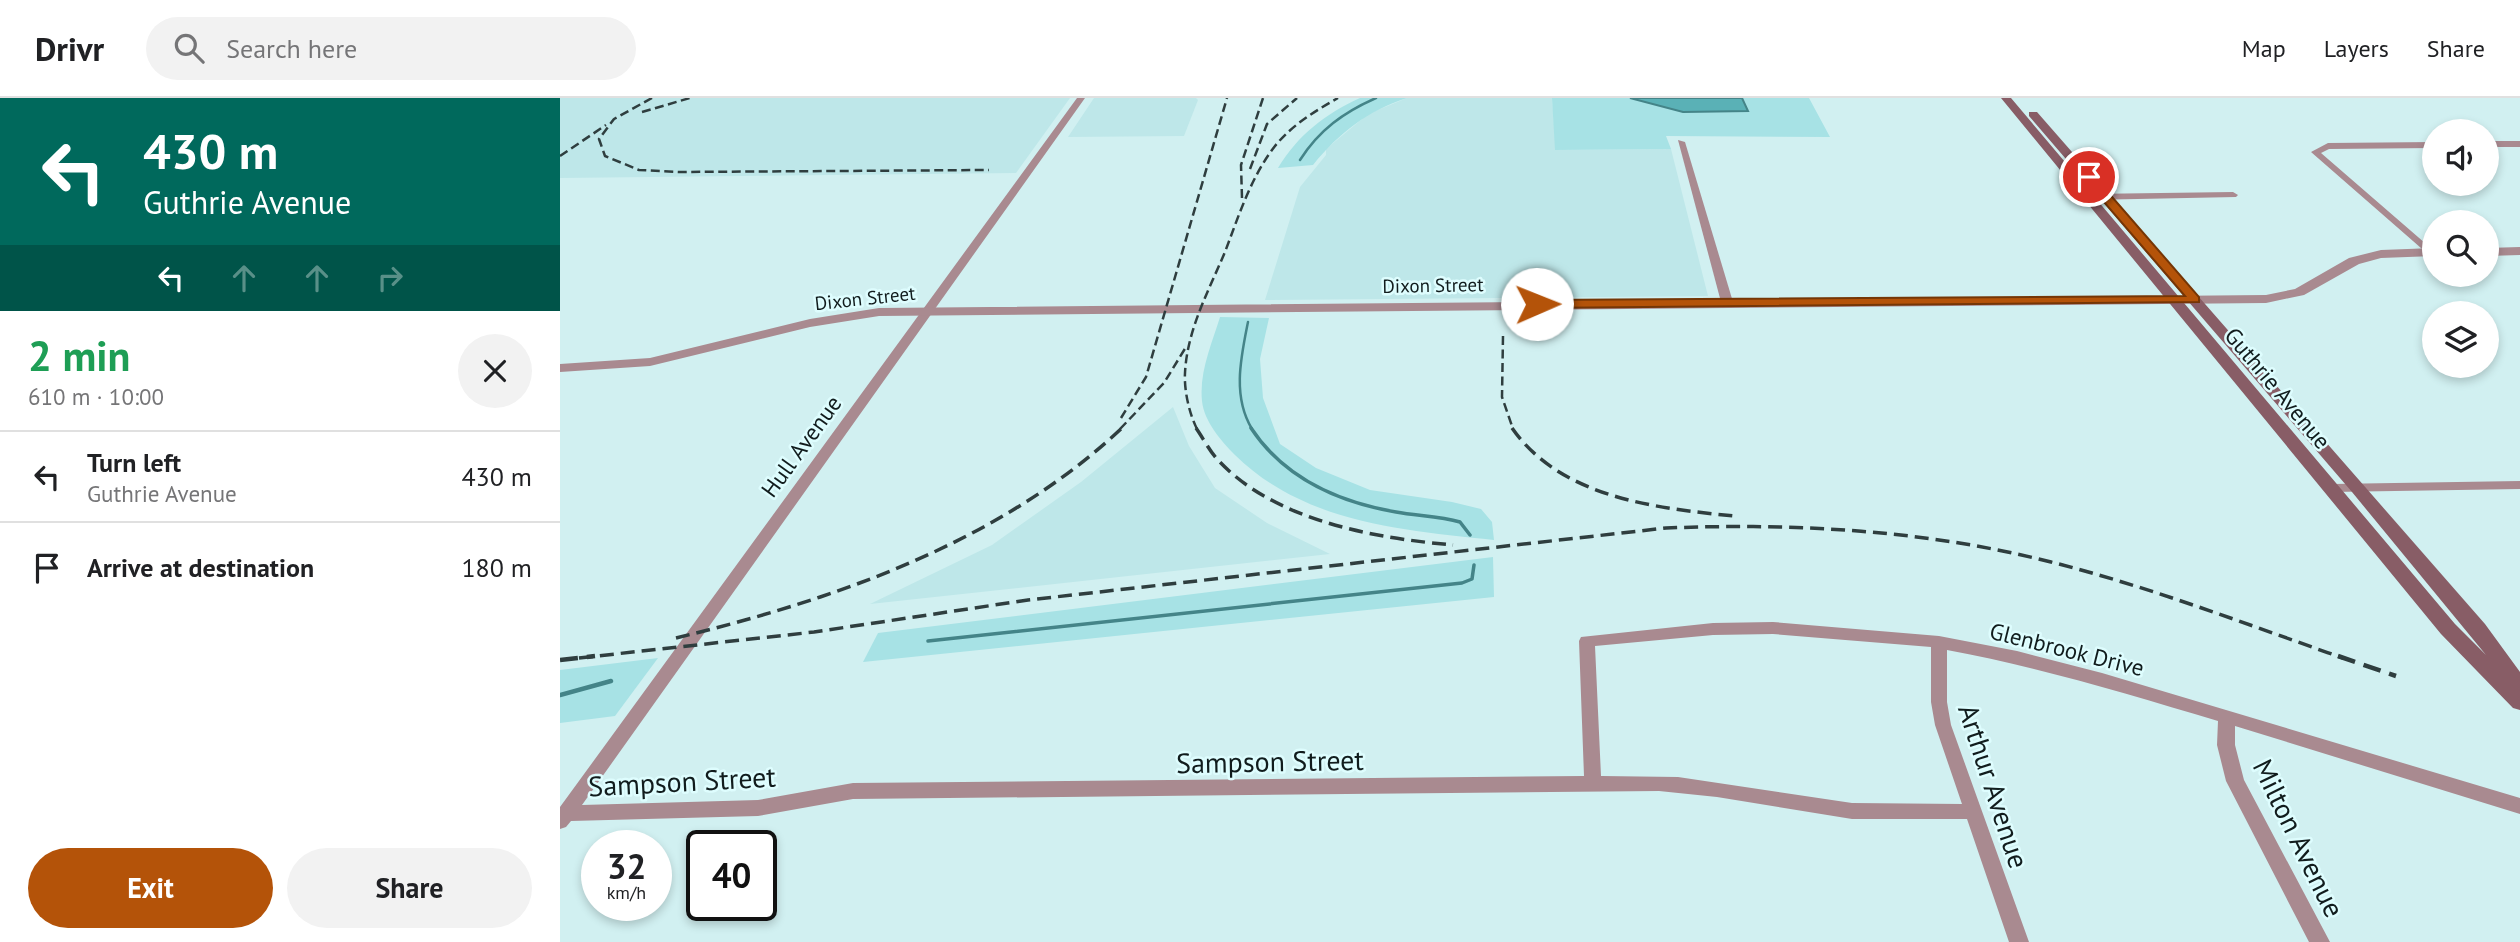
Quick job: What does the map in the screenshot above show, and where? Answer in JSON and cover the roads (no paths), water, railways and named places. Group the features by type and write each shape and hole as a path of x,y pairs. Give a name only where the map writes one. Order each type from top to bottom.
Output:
{"main road":[{"name":"Guthrie Avenue","path":"2006,98 2448,629 2520,702"},
{"name":"Guthrie Avenue","path":"2019,98 2478,629 2520,687"}],"street":[{"name":"Hull Avenue","path":"563,817 1081,98"},
{"path":"1681,142 1727,302"},
{"path":"2499,144 2520,144"},
{"path":"2422,145 2328,146 2316,149 2315,154 2422,244"},
{"path":"2088,197 2233,195"},
{"path":"2499,252 2520,251"},
{"name":"Dixon Street","path":"560,368 650,362 845,316 928,310 2266,299 2288,295 2324,280 2354,261 2381,254 2422,252"},
{"path":"2332,488 2520,485"},
{"name":"Glenbrook Drive","path":"1593,784 1587,641 1713,629 1773,628 1939,642 2017,657 2090,676 2520,806"},
{"name":"Arthur Avenue","path":"1939,642 1939,702 1943,725 2019,942"},
{"name":"Milton Avenue","path":"2227,718 2226,745 2235,781 2320,942"},
{"name":"Sampson Street","path":"563,817 758,808 853,791 1593,784 1702,785 1814,807 1863,812 1973,811"}],"waterway":[{"path":"1300,160 1315,140 1333,123 1376,98"},
{"path":"1248,322 1241,363 1240,390 1252,429"},
{"path":"1251,428 1279,461 1314,485 1374,508 1460,522 1470,535"},
{"path":"928,641 1462,583 1472,579 1474,565"},
{"path":"560,695 611,681"}],"railway":[{"path":"652,98 614,119 599,139 605,156 639,170 679,172 989,170"},
{"path":"642,112 690,98"},
{"path":"1121,418 1146,377 1227,98"},
{"path":"1242,198 1241,165 1263,98"},
{"path":"1250,169 1267,124 1297,98"},
{"path":"1197,429 1189,409 1185,387 1190,341 1246,197 1259,170 1282,138 1304,119 1338,98"},
{"path":"560,156 606,125"},
{"path":"1503,336 1502,397 1513,429"},
{"path":"1120,429 1164,383 1186,347"},
{"path":"676,638 796,605 913,562 969,535 1023,504 1074,468 1122,428"},
{"path":"1196,428 1217,459 1240,480 1267,498 1296,512 1359,531 1453,545"},
{"path":"1512,428 1532,452 1556,470 1583,484 1642,503 1734,516"},
{"path":"579,658 814,632 1028,600 1666,528 1714,527 1860,531 1956,542 2004,551 2125,583 2343,658"},
{"path":"560,660 595,656"},
{"path":"2338,656 2396,676"}]}
